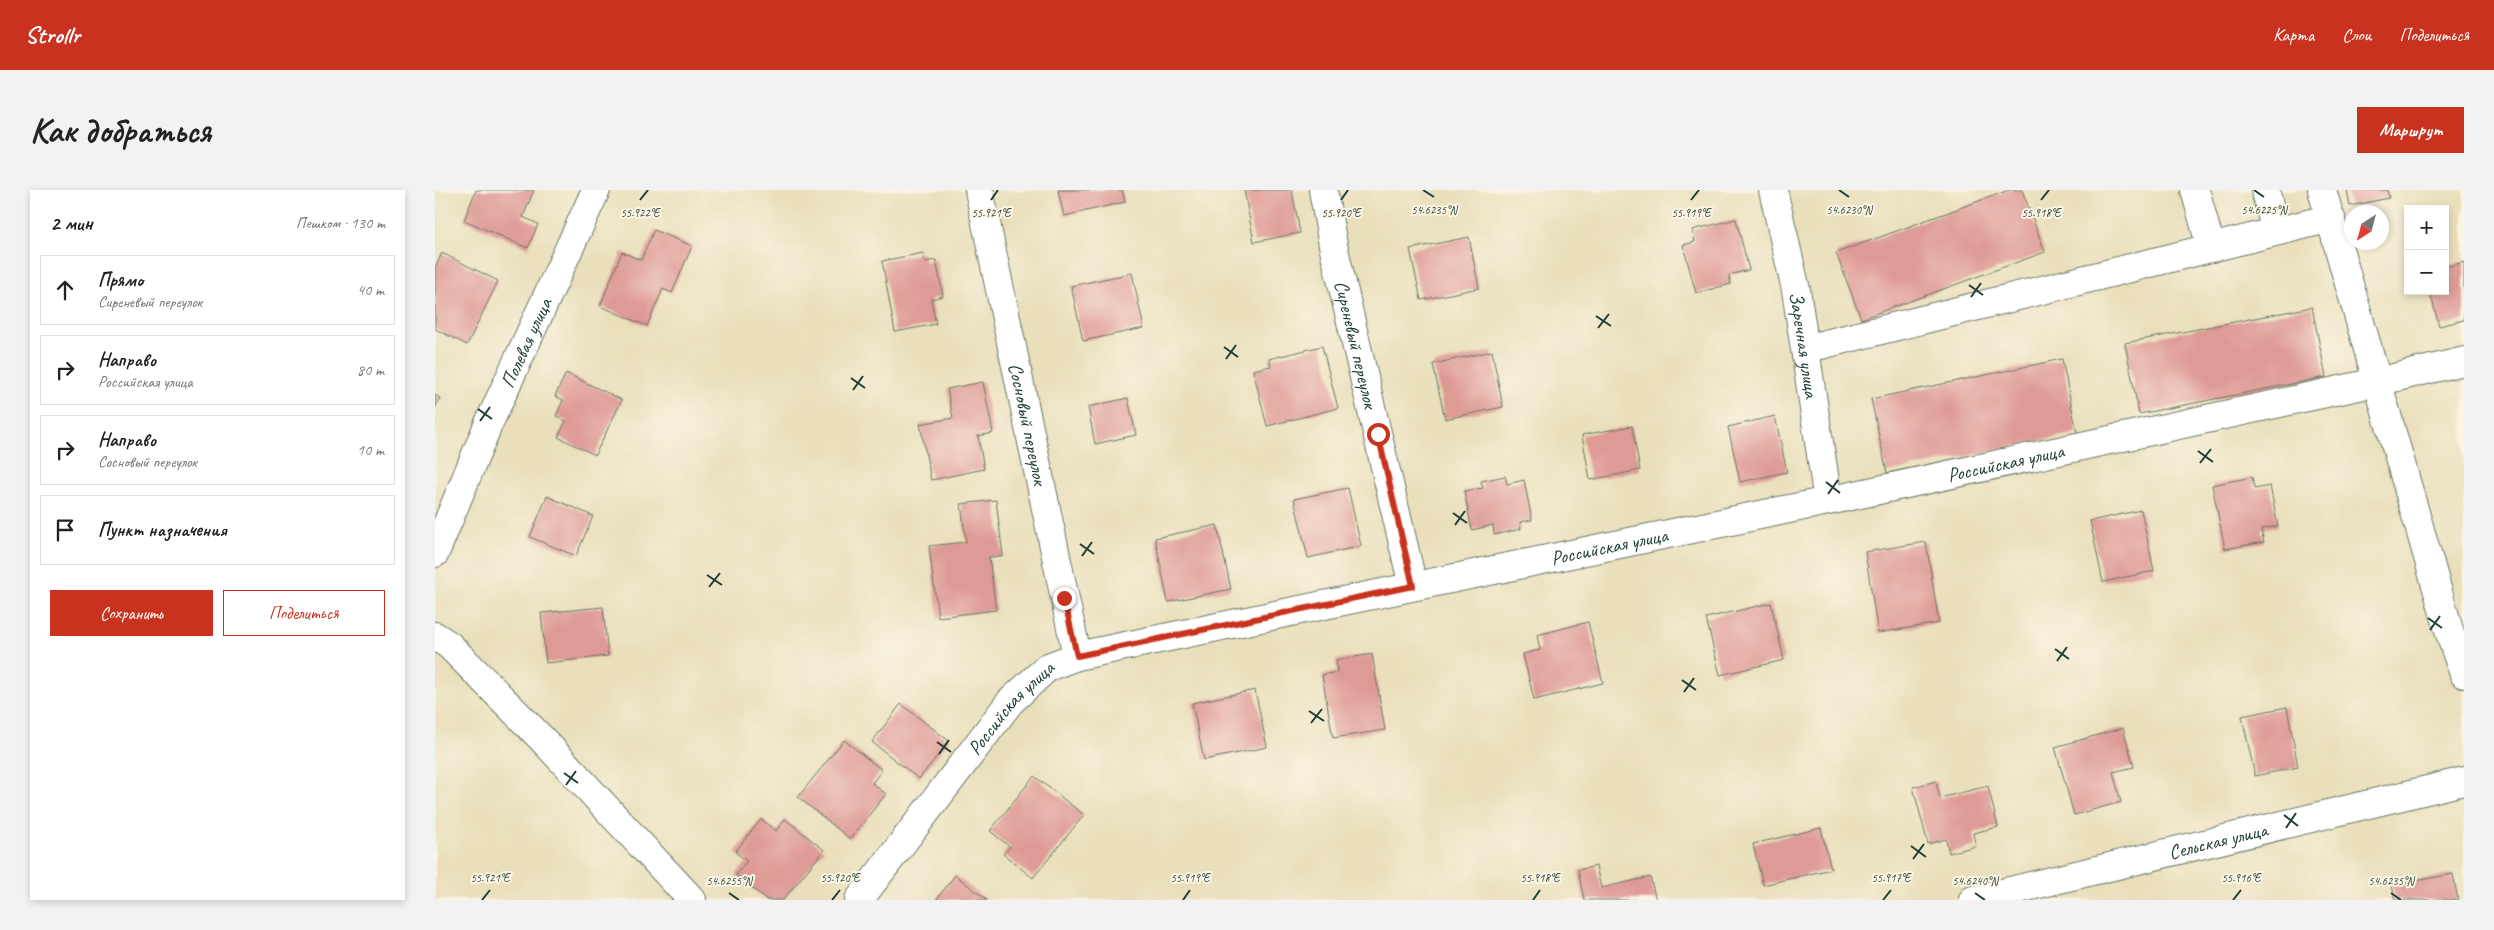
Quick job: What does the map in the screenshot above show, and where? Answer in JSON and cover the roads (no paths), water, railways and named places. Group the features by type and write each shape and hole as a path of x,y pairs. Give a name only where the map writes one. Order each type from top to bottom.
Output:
{"street":[{"name":"Полевая улица","path":"435,552 488,425 596,190"},
{"name":"Сосновый переулок","path":"979,190 1077,656"},
{"name":"Сиреневый переулок","path":"1323,190 1333,245 1413,586"},
{"name":"Заречная улица","path":"1773,190 1796,290 1828,501"},
{"path":"2195,190 2211,248"},
{"path":"2265,190 2276,231"},
{"path":"2322,190 2451,637 2464,674"},
{"path":"1805,349 2331,218"},
{"name":"Российская улица","path":"859,900 1010,702 1048,667 1077,656 1828,501 2377,382 2464,361"},
{"path":"435,636 449,646 544,742 692,900"},
{"name":"Сельская улица","path":"1973,900 2464,781"}]}
